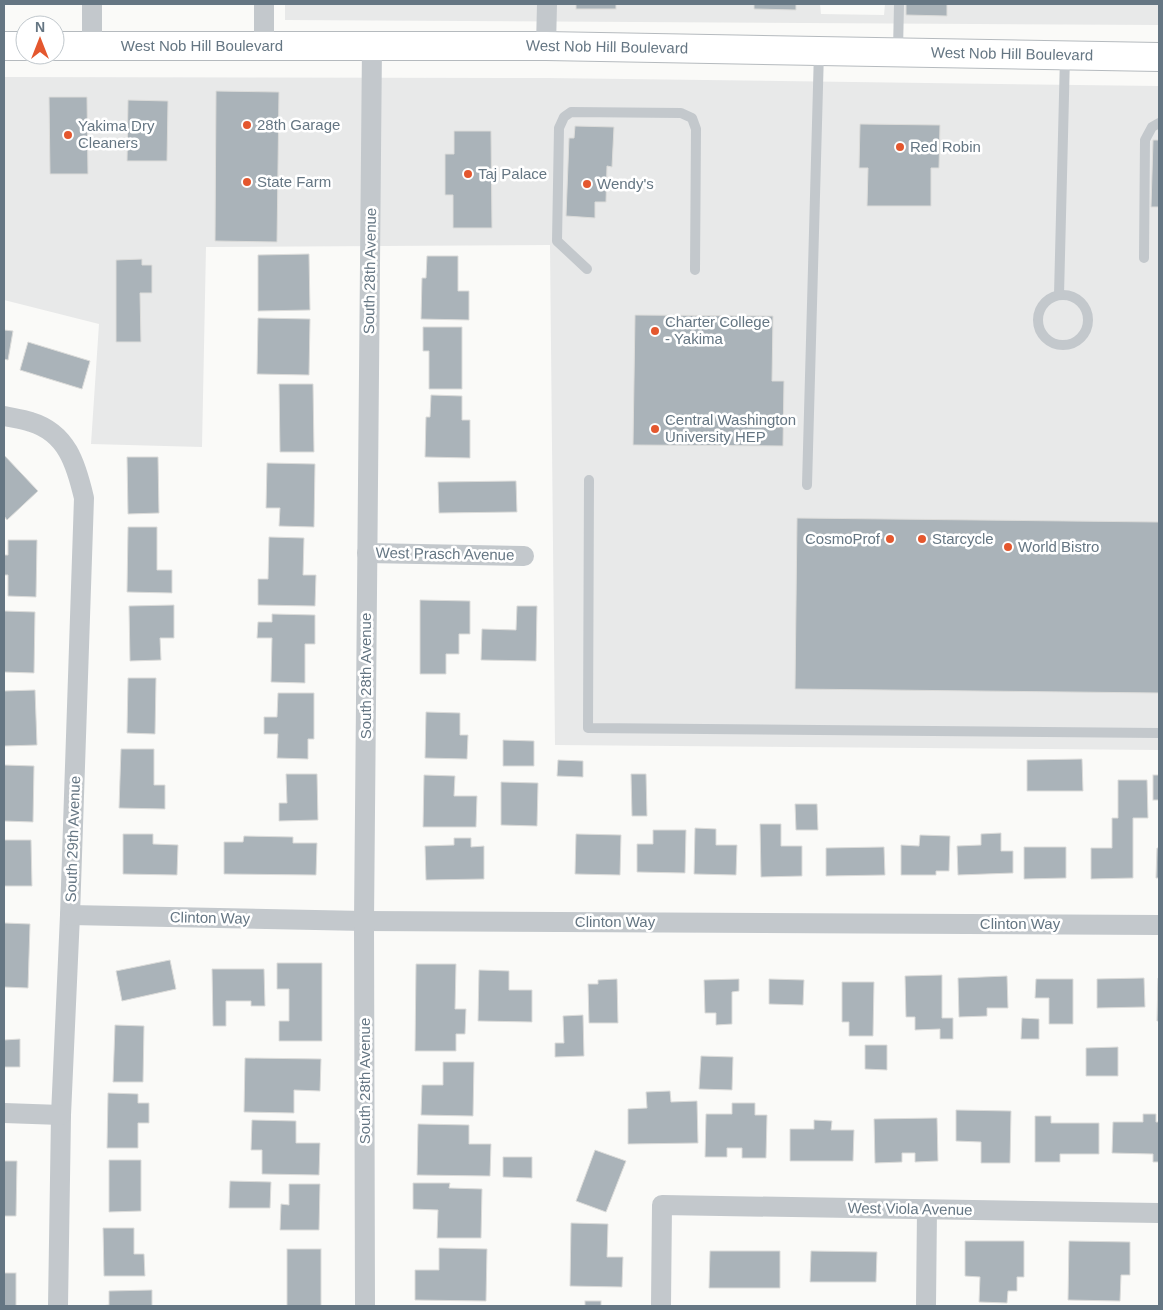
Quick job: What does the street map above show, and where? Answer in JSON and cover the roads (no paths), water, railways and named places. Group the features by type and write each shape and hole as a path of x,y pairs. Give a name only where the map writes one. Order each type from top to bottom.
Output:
{"main road":[{"name":"West Nob Hill Boulevard","path":"65,46 546,46 1159,57"}],"street":[{"path":"92,4 92,46"},
{"path":"264,4 264,45"},
{"path":"546,46 547,4"},
{"name":"South 28th Avenue","path":"365,1306 364,921 372,45"},
{"name":"South 29th Avenue","path":"4,416 32,422 54,435 68,449 78,471 84,498 70,915 61,1115 58,1306"},
{"name":"West Prasch Avenue","path":"367,553 524,556"},
{"name":"Clinton Way","path":"70,915 364,921 1159,925"},
{"path":"4,1114 61,1115"},
{"name":"West Viola Avenue","path":"661,1306 662,1205 1159,1213"},
{"path":"926,1306 927,1210"}],"lane":[{"path":"898,52 899,4"},
{"path":"808,485 820,50"},
{"path":"1059,294 1065,55"},
{"path":"586,269 558,240 560,128 564,117 572,112 681,113 692,118 696,129 695,270"},
{"path":"1144,258 1145,140 1152,127 1159,123"},
{"path":"1059,294 1067,294 1082,302 1089,316 1089,324 1081,339 1066,345 1049,342 1039,328 1039,310 1044,303 1059,294"},
{"path":"589,480 588,728 1159,733"}],"place":[{"name":"28th Garage","path":"247,125"},
{"name":"Yakima Dry Cleaners","path":"68,135"},
{"name":"Red Robin","path":"900,147"},
{"name":"Taj Palace","path":"468,174"},
{"name":"State Farm","path":"247,182"},
{"name":"Wendy's","path":"587,184"},
{"name":"Charter College - Yakima","path":"655,331"},
{"name":"Central Washington University HEP","path":"655,429"},
{"name":"CosmoProf","path":"890,539"},
{"name":"Starcycle","path":"922,539"},
{"name":"World Bistro","path":"1008,547"}]}
